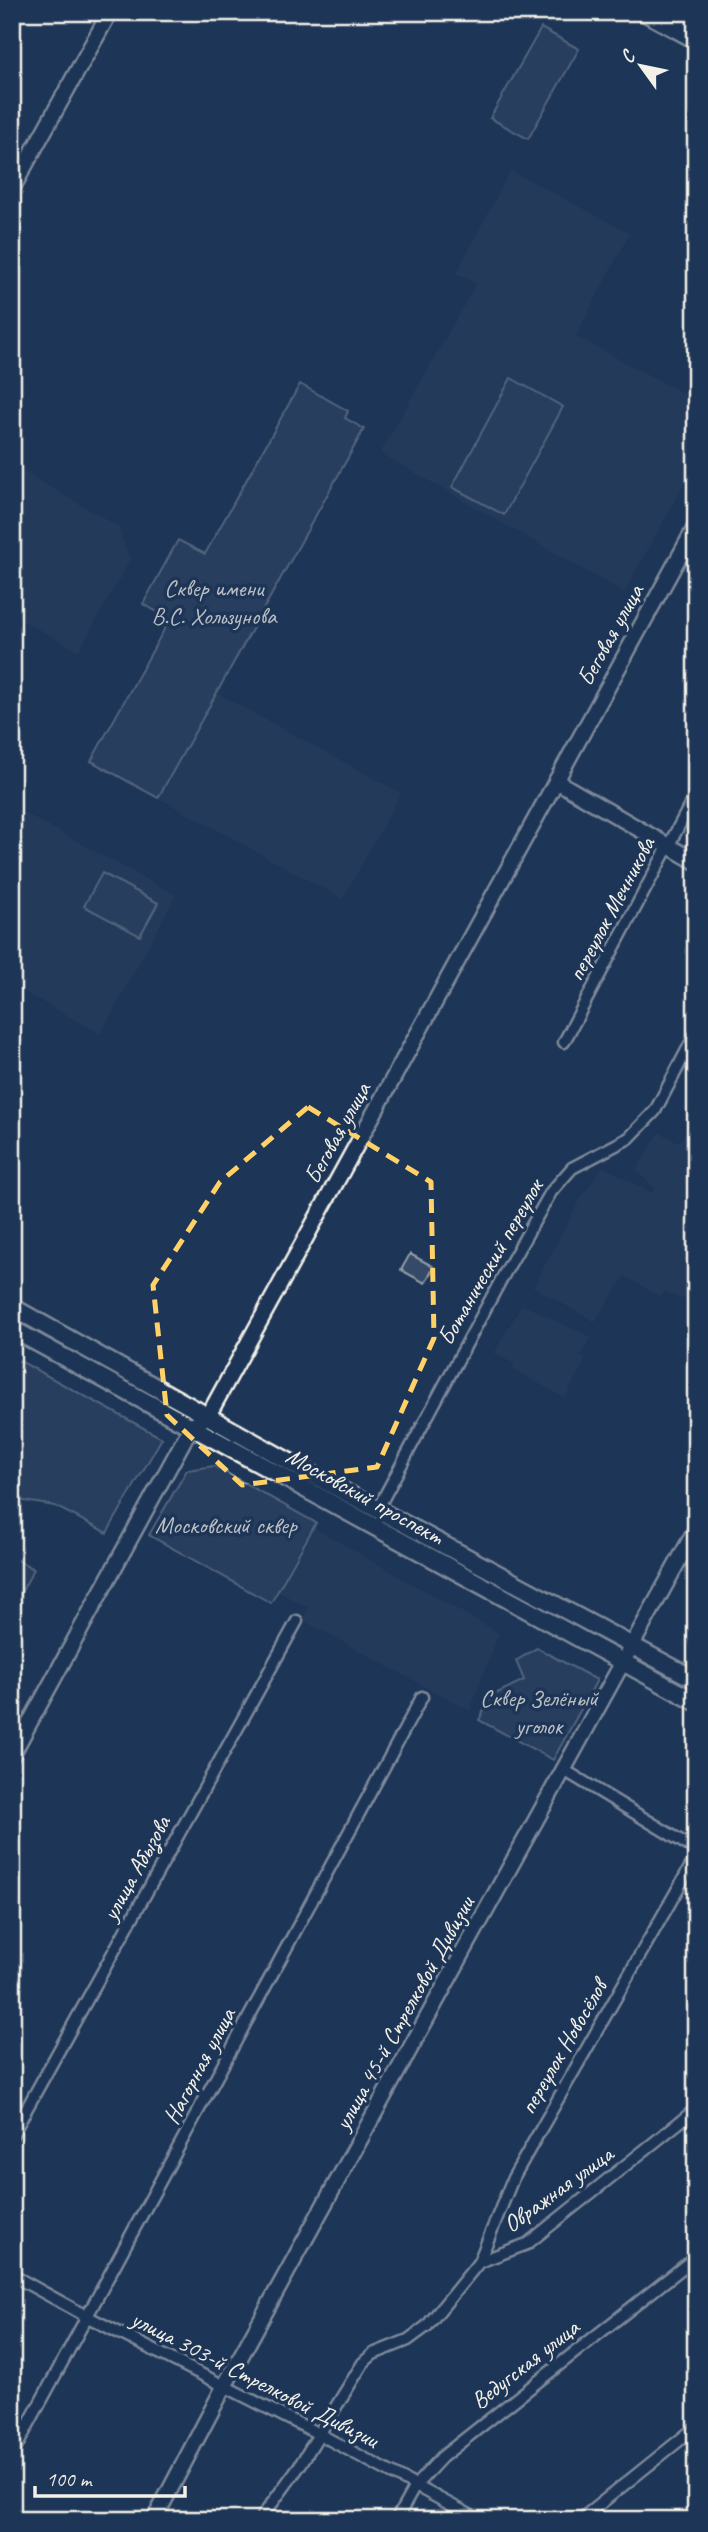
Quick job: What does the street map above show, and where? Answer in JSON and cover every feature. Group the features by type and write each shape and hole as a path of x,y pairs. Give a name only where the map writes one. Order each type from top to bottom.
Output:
{"main road":[{"path":"644,12 696,40"},
{"path":"671,12 696,26"},
{"name":"Московский проспект","path":"12,1307 377,1510 696,1680"},
{"name":"Московский проспект","path":"12,1329 696,1703"}],"street":[{"path":"12,189 110,12"},
{"name":"Беговая улица","path":"12,1755 191,1427 208,1416 696,526"},
{"path":"556,781 696,862"},
{"name":"переулок Мечникова","path":"564,1042 696,794"},
{"name":"Ботанический переулок","path":"377,1510 551,1192 572,1168 629,1138 655,1111 696,1033"},
{"name":"улица 45-й Стрелковой Дивизии","path":"154,2520 225,2385 696,1529"},
{"name":"улица Абызова","path":"12,2135 297,1621"},
{"name":"Нагорная улица","path":"12,2455 422,1697"},
{"path":"564,1770 696,1850"},
{"name":"переулок Новосёлов","path":"479,2262 513,2178 696,1857"},
{"name":"Овражная улица","path":"479,2262 527,2244 696,2109"},
{"name":"Ведугская улица","path":"396,2520 415,2486 442,2457 696,2256"},
{"path":"260,2520 300,2465 363,2363 373,2354 408,2340 427,2326 479,2262"},
{"name":"улица 303-й Стрелковой Дивизии","path":"12,2275 479,2520"},
{"path":"580,2520 696,2427"}],"highlighted area":[{"path":"308,1107 431,1182 434,1338 377,1467 242,1485 167,1415 153,1285 220,1182"}],"shaded area":[{"path":"510,170 630,233 576,336 696,400 696,463 624,593 380,453 476,284 456,274"},
{"path":"12,465 118,526 130,560 79,651 12,615"},
{"path":"217,693 401,793 343,899 158,798"},
{"path":"12,806 176,895 101,1034 16,988 12,993"},
{"path":"695,1116 696,1304 683,1297 681,1300 665,1291 660,1297 625,1276 595,1322 533,1287 580,1199 603,1166 652,1193 655,1188 636,1171 659,1132 679,1142"},
{"path":"522,1304 591,1337 581,1356 586,1359 565,1398 512,1369 514,1364 494,1353"},
{"path":"313,1527 499,1633 470,1711 302,1620 309,1608 278,1592"}],"green space":[{"path":"541,28 579,49 528,139 490,118"},
{"path":"511,378 563,407 504,515 452,487"},
{"name":"Сквер имени В.С. Хользунова","path":"300,384 348,411 345,418 364,429 158,798 91,761 170,619 143,604 178,540 205,554"},
{"path":"102,873 158,903 140,936 84,906"},
{"path":"410,1254 434,1267 425,1283 401,1270"},
{"path":"12,1360 20,1361 162,1438 107,1533 55,1506 12,1499"},
{"name":"Московский сквер","path":"214,1466 316,1523 271,1603 149,1535 187,1470"},
{"path":"12,1557 34,1569 12,1609"},
{"name":"Сквер Зелёный уголок","path":"537,1648 597,1680 553,1760 479,1720 491,1696 524,1680 516,1661"}]}
